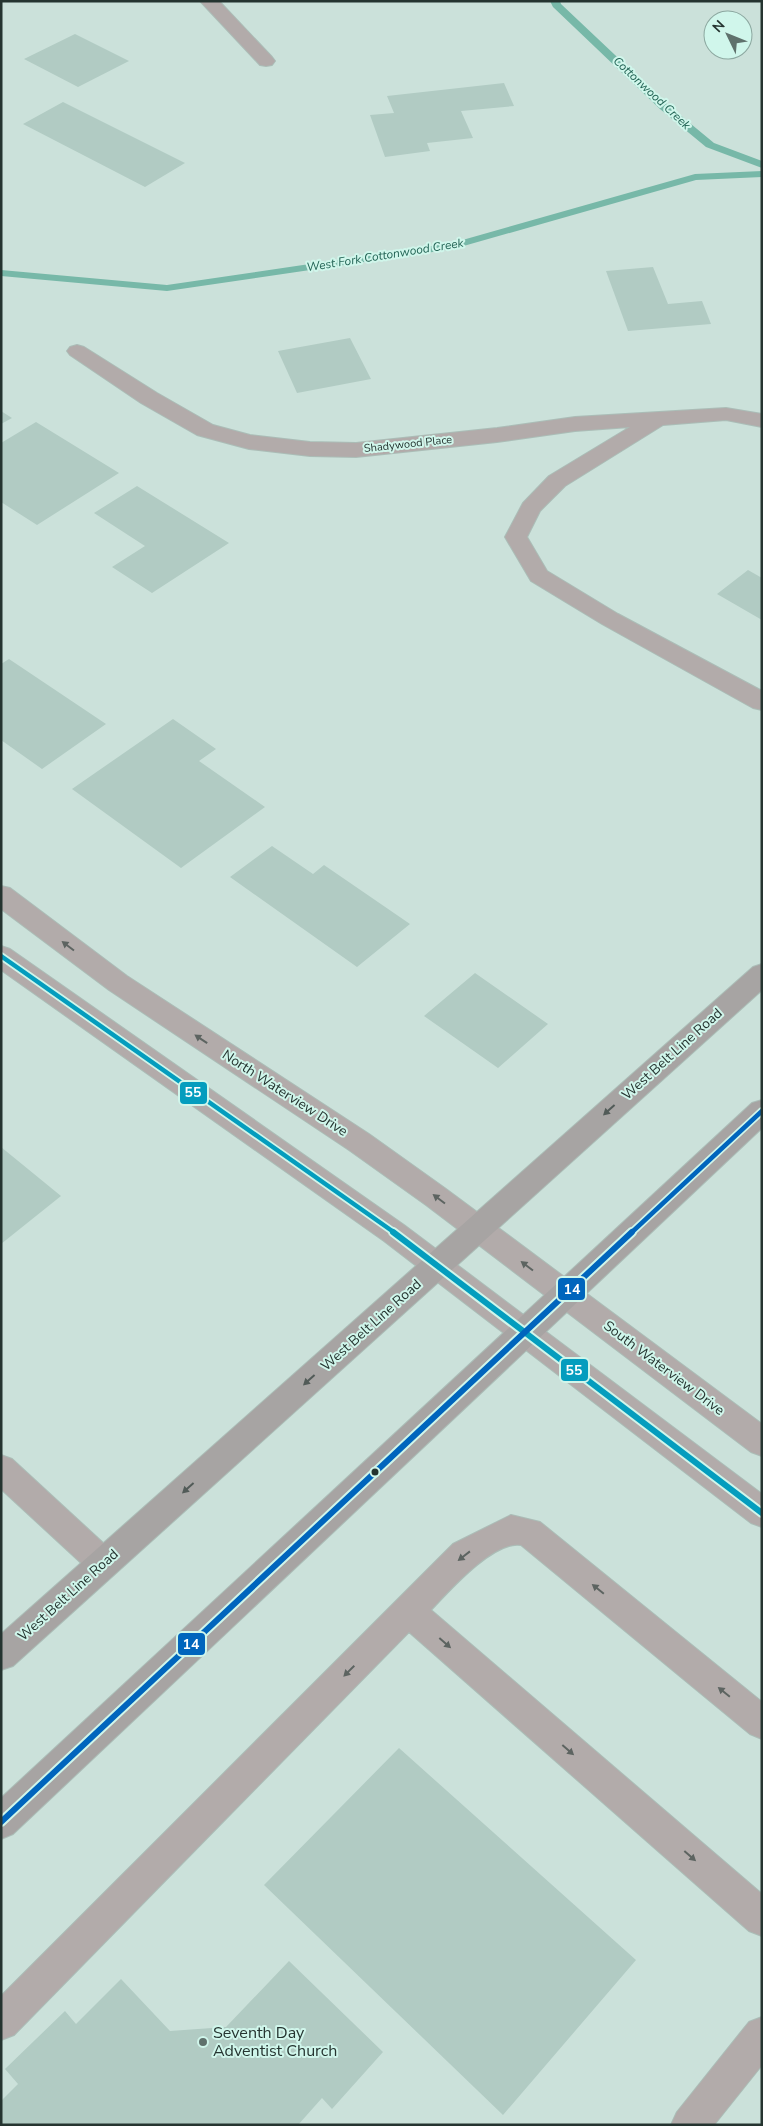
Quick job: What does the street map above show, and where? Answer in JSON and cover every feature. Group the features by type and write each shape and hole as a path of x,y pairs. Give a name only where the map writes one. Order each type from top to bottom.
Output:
{"main road":[{"name":"West Belt Line Road","path":"1,1655 762,974"},
{"path":"1,1822 762,1111"}],"street":[{"path":"208,1 266,61"},
{"name":"Shadywood Place","path":"77,351 149,398 205,430 249,442 310,449 356,450 497,435 575,424 659,418 726,414 762,421"},
{"path":"659,418 557,481 531,508 516,537 539,576 610,619 762,702"},
{"name":"North Waterview Drive","path":"1,895 118,983 359,1142 566,1295"},
{"path":"1,956 68,1006 296,1163 436,1266 762,1513"},
{"name":"South Waterview Drive","path":"566,1295 762,1442"},
{"path":"1,1469 103,1563"},
{"path":"1,2022 464,1554 511,1529 529,1532 762,1723"},
{"path":"408,1611 762,1918"},
{"path":"690,2125 762,2035"}],"building":[{"path":"75,34 129,61 78,87 24,59"},
{"path":"504,83 514,106 461,111 473,138 427,143 430,151 385,157 370,115 394,113 387,96"},
{"path":"63,102 185,163 145,187 23,124"},
{"path":"653,267 668,304 702,301 711,324 628,331 606,271"},
{"path":"350,338 371,379 297,393 278,351"},
{"path":"1,411 12,418 1,424"},
{"path":"36,422 119,473 37,525 1,502 1,443"},
{"path":"137,486 229,543 152,593 112,567 145,546 94,513"},
{"path":"748,570 762,578 762,620 717,594"},
{"path":"9,659 106,724 42,769 1,740 1,664"},
{"path":"173,719 216,749 199,761 265,807 181,868 72,789"},
{"path":"272,846 313,874 324,865 410,924 357,967 230,877"},
{"path":"475,973 548,1024 498,1068 424,1016"},
{"path":"1,1147 61,1196 1,1244"},
{"path":"399,1748 636,1960 503,2115 264,1885"},
{"name":"Seventh Day Adventist Church","path":"289,1961 383,2052 332,2109 322,2098 298,2125 1,2125 1,2101 18,2084 5,2069 65,2011 76,2024 121,1979 170,2031 226,2027"}],"waterway":[{"name":"Cottonwood Creek","path":"555,1 556,5 664,107 710,145 762,165"},
{"name":"West Fork Cottonwood Creek","path":"1,273 167,288 453,246 695,177 762,174"}],"transit line":[{"name":"55","path":"1,956 394,1233 762,1513"},
{"name":"14","path":"1,1822 762,1111"}],"place":[{"name":"Seventh Day Adventist Church","path":"203,2042"}]}
